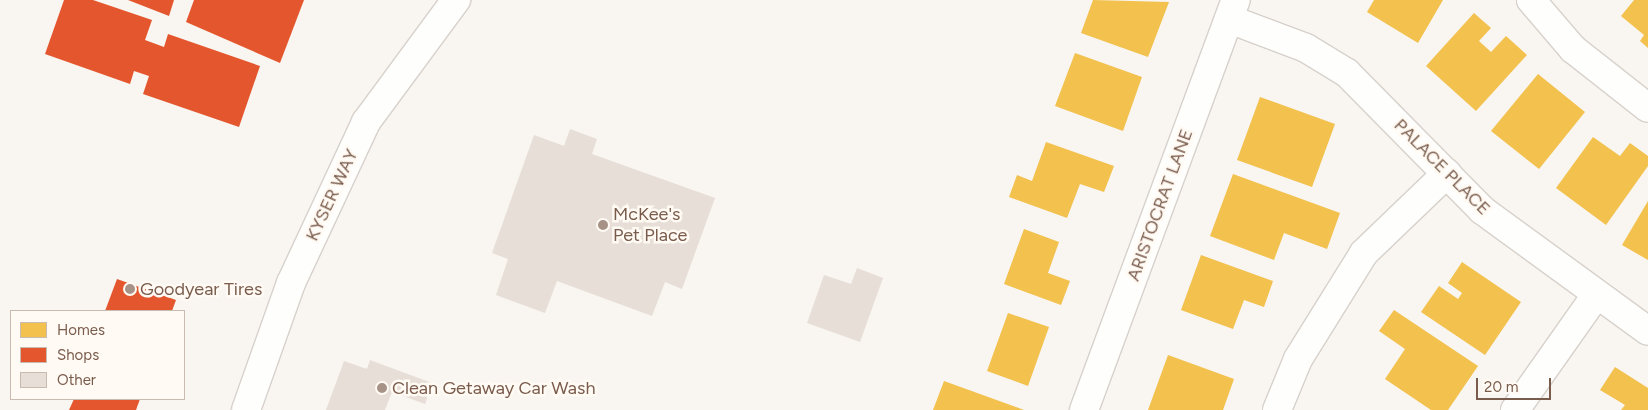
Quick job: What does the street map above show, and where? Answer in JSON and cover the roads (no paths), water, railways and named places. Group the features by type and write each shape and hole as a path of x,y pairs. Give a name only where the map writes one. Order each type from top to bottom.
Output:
{"street":[{"name":"KYSER WAY","path":"246,410 291,282 366,122 456,0"},
{"path":"1531,0 1573,50 1648,108"},
{"name":"PALACE PLACE","path":"1233,10 1306,48 1348,73 1482,210 1596,296 1648,331"},
{"name":"ARISTOCRAT LANE","path":"1084,410 1233,10"},
{"path":"1276,410 1298,359 1364,253 1447,173"},
{"path":"1515,410 1596,296"}],"place":[{"name":"McKee's Pet Place","path":"603,225"},
{"name":"Goodyear Tires","path":"130,289"},
{"name":"Clean Getaway Car Wash","path":"382,388"}]}
